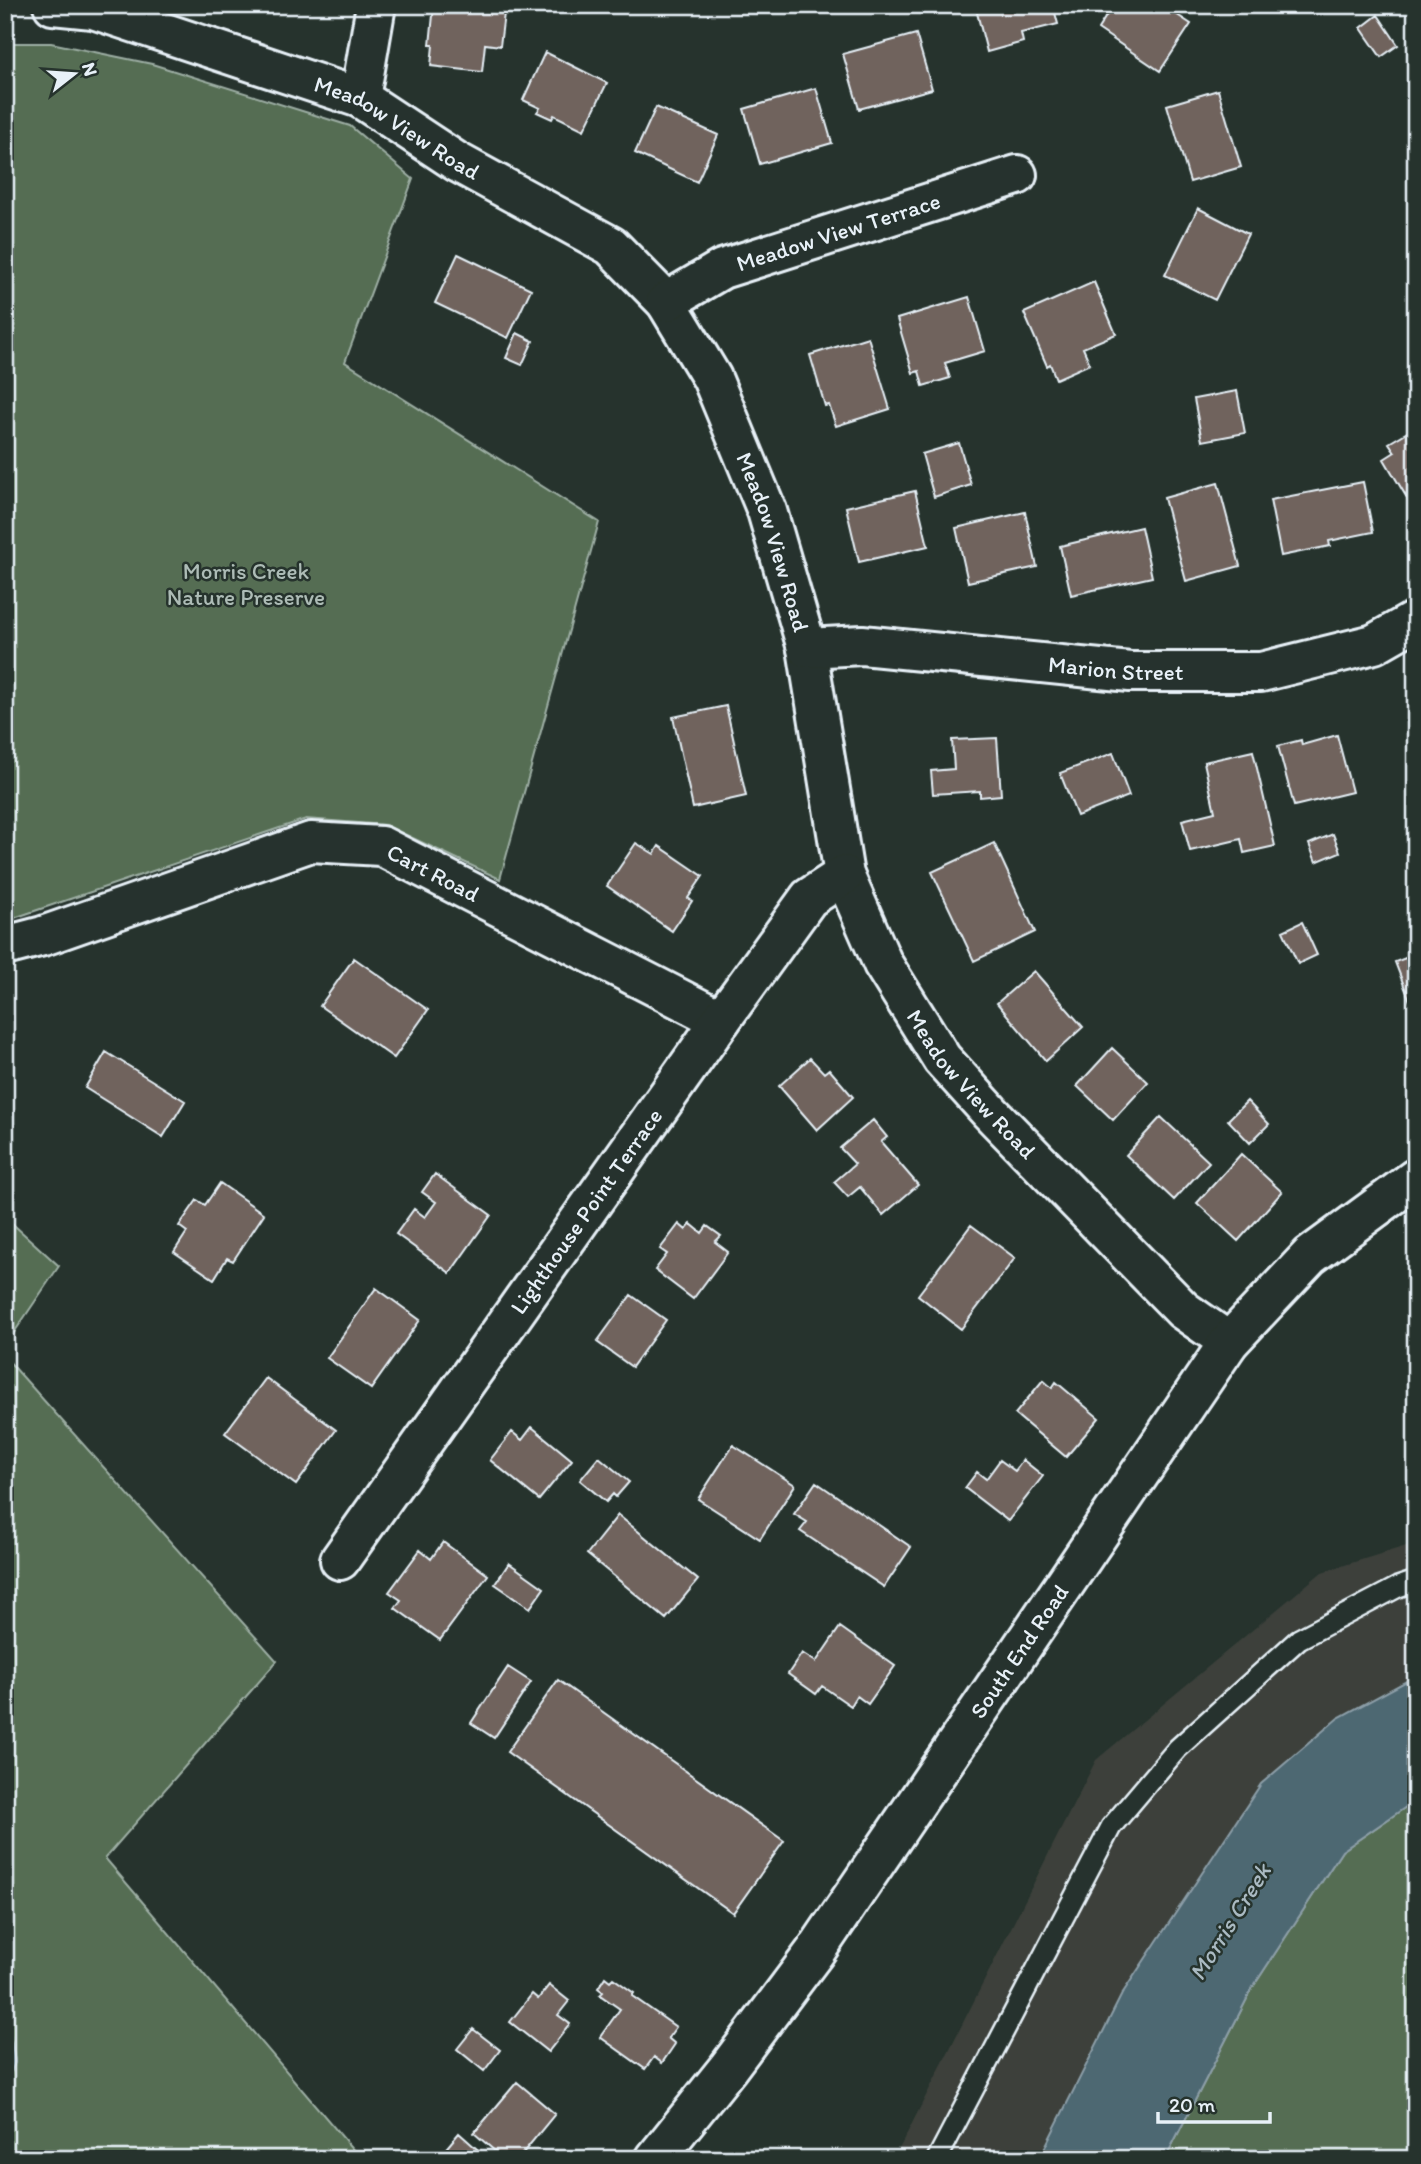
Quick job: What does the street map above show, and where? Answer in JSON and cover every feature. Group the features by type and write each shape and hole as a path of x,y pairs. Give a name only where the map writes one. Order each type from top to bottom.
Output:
{"street":[{"name":"Meadow View Road","path":"53,5 93,9 360,98 457,162 611,246 666,302 712,378 767,510 807,648 844,875 883,964 942,1059 990,1112 1184,1310 1228,1342"},
{"path":"360,98 376,5"},
{"name":"Meadow View Terrace","path":"666,302 722,269 1017,175"},
{"name":"Marion Street","path":"807,648 862,645 1130,672 1261,672 1374,644 1416,620"},
{"name":"Cart Road","path":"5,946 43,936 311,842 381,846 721,1020"},
{"name":"Lighthouse Point Terrace","path":"340,1560 809,898 844,875"},
{"name":"South End Road","path":"655,2159 728,2068 815,1952 1228,1342 1310,1256 1416,1178"}],"lane":[{"path":"937,2159 1111,1827 1119,1817 1178,1748 1298,1639 1398,1587 1416,1581"}],"shaded area":[{"path":"1416,1543 1416,2159 894,2159 1096,1760 1322,1572"}],"green space":[{"name":"Morris Creek Nature Preserve","path":"5,43 51,43 152,64 350,126 413,179 345,362 599,522 500,879 385,825 306,819 5,921"},
{"path":"5,1217 59,1266 5,1346"},
{"path":"5,1357 277,1661 105,1858 361,2159 10,2159 5,2143 5,2089 15,2062 5,2005"},
{"path":"1416,1800 1416,2159 1165,2159 1253,1987 1342,1851"}],"water":[{"name":"Morris Creek","path":"1416,1676 1416,1800 1342,1851 1253,1987 1165,2159 1039,2159 1122,1994 1261,1784 1338,1718"},
{"path":"5,2005 15,2062 5,2088"}],"building":[{"path":"434,5 505,5 500,46 485,44 482,72 431,66"},
{"path":"975,5 1053,5 1058,24 1021,33 1023,42 987,52"},
{"path":"1113,5 1162,5 1191,24 1160,71 1098,29"},
{"path":"1378,15 1398,45 1381,57 1361,28"},
{"path":"916,34 932,89 859,109 843,54"},
{"path":"545,52 607,83 584,130 554,115 552,119 537,112 540,108 523,100"},
{"path":"816,88 832,143 760,164 744,109"},
{"path":"1218,90 1241,167 1190,182 1167,105"},
{"path":"656,107 718,135 697,182 635,153"},
{"path":"1198,208 1248,234 1215,300 1165,275"},
{"path":"458,254 531,289 508,338 435,303"},
{"path":"1094,282 1116,334 1083,348 1090,364 1056,379 1050,364 1047,366 1024,313"},
{"path":"969,297 985,351 945,363 950,378 923,386 919,371 913,373 897,319"},
{"path":"517,333 533,341 522,365 506,358"},
{"path":"868,337 890,409 836,426 829,405 825,406 810,355"},
{"path":"1237,391 1245,433 1202,441 1194,399"},
{"path":"1416,427 1416,513 1384,459 1395,452 1389,443"},
{"path":"959,443 971,485 934,497 922,454"},
{"path":"1363,482 1373,532 1329,541 1330,546 1281,556 1270,500"},
{"path":"1218,483 1240,566 1186,581 1164,498"},
{"path":"915,491 928,546 859,562 846,507"},
{"path":"1025,512 1037,567 968,582 956,528"},
{"path":"1141,527 1152,577 1071,595 1060,546"},
{"path":"726,706 746,796 693,808 673,717"},
{"path":"1337,735 1352,792 1294,806 1278,746 1301,740 1302,745"},
{"path":"997,738 1001,795 980,797 980,791 933,794 931,771 954,769 952,740"},
{"path":"1253,751 1275,846 1244,853 1241,839 1190,851 1182,820 1215,812 1204,762"},
{"path":"1113,753 1129,796 1077,816 1060,773"},
{"path":"1333,834 1340,852 1316,862 1309,844"},
{"path":"636,843 654,854 659,846 703,876 688,898 692,901 672,931 607,886"},
{"path":"994,843 1035,932 974,961 932,872"},
{"path":"1302,922 1317,955 1298,964 1283,931"},
{"path":"1416,954 1416,998 1410,1001 1395,962"},
{"path":"354,958 428,1010 394,1058 320,1006"},
{"path":"1034,971 1083,1027 1046,1061 997,1003"},
{"path":"1112,1048 1148,1082 1113,1120 1077,1086"},
{"path":"106,1052 185,1101 163,1137 85,1088"},
{"path":"810,1058 824,1073 829,1069 853,1097 817,1130 779,1086"},
{"path":"1247,1101 1269,1124 1250,1143 1228,1120"},
{"path":"1161,1117 1209,1162 1174,1200 1126,1155"},
{"path":"873,1120 887,1137 881,1142 918,1185 883,1215 860,1187 848,1197 834,1182 855,1164 840,1148"},
{"path":"1241,1154 1282,1192 1238,1241 1197,1203"},
{"path":"435,1174 491,1215 450,1273 396,1234 414,1209 425,1217 436,1202 422,1192"},
{"path":"220,1183 264,1214 233,1261 227,1258 214,1279 174,1252 187,1232 179,1226 197,1200 205,1205"},
{"path":"679,1224 686,1230 691,1224 702,1233 707,1226 721,1236 715,1242 728,1252 693,1299 655,1270 667,1254 660,1249"},
{"path":"971,1225 1015,1258 961,1329 918,1295"},
{"path":"376,1288 420,1320 371,1389 327,1358"},
{"path":"631,1295 666,1320 632,1367 597,1342"},
{"path":"266,1378 336,1430 296,1485 225,1433"},
{"path":"1043,1380 1052,1388 1056,1382 1099,1418 1066,1457 1015,1414"},
{"path":"532,1427 572,1460 539,1500 490,1460 512,1432 522,1440"},
{"path":"733,1445 795,1485 760,1539 698,1499"},
{"path":"599,1457 629,1482 616,1497 613,1494 606,1502 580,1480"},
{"path":"1000,1460 1015,1471 1023,1460 1043,1476 1008,1521 965,1488 977,1472 986,1479"},
{"path":"816,1482 911,1547 884,1587 800,1531 807,1522 794,1514"},
{"path":"618,1515 698,1580 666,1619 587,1554"},
{"path":"443,1542 488,1575 440,1640 395,1608 401,1600 389,1592 420,1550 431,1559"},
{"path":"509,1563 544,1588 530,1608 495,1584"},
{"path":"840,1627 895,1666 868,1704 857,1696 851,1706 822,1686 816,1694 788,1674 802,1653 816,1662"},
{"path":"508,1667 531,1682 494,1738 471,1723"},
{"path":"558,1680 784,1841 733,1913 507,1752"},
{"path":"605,1977 610,1981 613,1978 634,1993 632,1996 676,2027 668,2038 675,2044 662,2063 654,2057 645,2069 600,2037 620,2009 600,1995 603,1992 598,1988"},
{"path":"549,1985 569,2001 558,2015 570,2024 548,2052 510,2022 532,1994 538,1999"},
{"path":"473,2029 500,2050 484,2071 457,2049"},
{"path":"517,2082 555,2114 518,2159 504,2159 474,2133"},
{"path":"459,2133 486,2157 485,2159 437,2159"}]}
